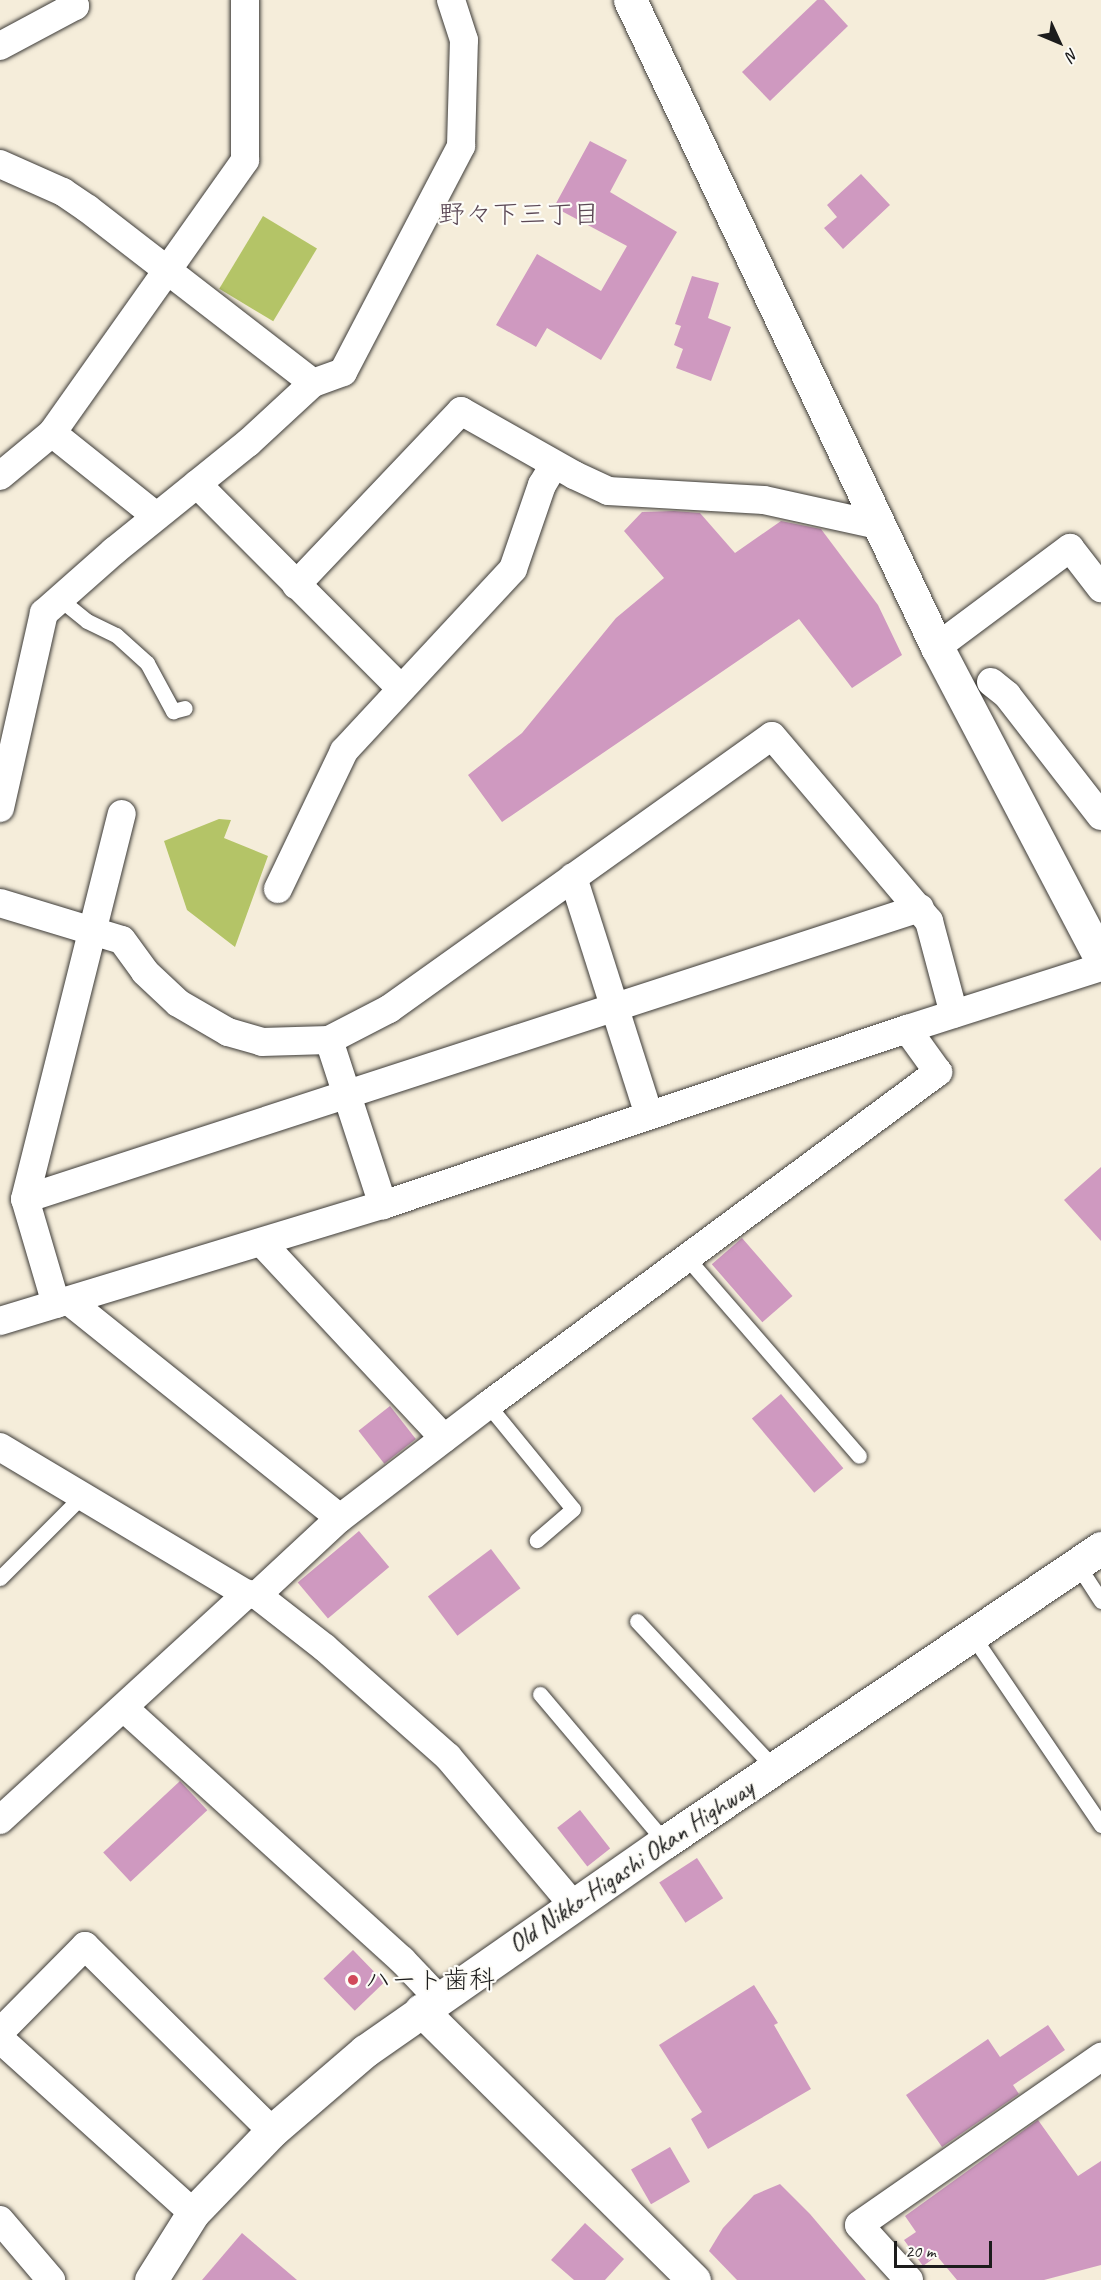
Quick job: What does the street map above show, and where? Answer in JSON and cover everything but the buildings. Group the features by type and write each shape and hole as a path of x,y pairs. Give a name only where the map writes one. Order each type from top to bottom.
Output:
{"street":[{"path":"4,39 75,6 70,0"},
{"path":"0,476 52,433 245,160 245,0"},
{"path":"0,808 44,613 156,516 248,443 313,383 343,372 461,146 464,40 451,0"},
{"path":"630,0 937,647 1101,960"},
{"path":"0,164 63,192 313,383"},
{"path":"296,585 460,411 555,465 608,490 765,500 878,525"},
{"path":"52,433 156,516"},
{"path":"278,889 344,751 513,569 542,485 555,465"},
{"path":"197,484 401,689"},
{"path":"937,647 1070,548 1101,588"},
{"path":"991,682 1007,695 1101,816"},
{"path":"0,903 122,940 145,972 178,1003 228,1032 262,1042 330,1040 389,1009 772,736 929,921 954,1014"},
{"path":"122,814 25,1199 63,1303 340,1518"},
{"path":"573,877 650,1115"},
{"path":"25,1199 615,1010 920,908"},
{"path":"0,1321 383,1205 907,1029 1101,967"},
{"path":"6,1806 124,1708 340,1518 488,1405 938,1072 907,1029"},
{"path":"330,1040 383,1205"},
{"path":"262,1243 444,1438"},
{"path":"0,1448 252,1595 326,1648 448,1757 573,1905"},
{"name":"Old Nikko-Higashi Okan Highway","path":"151,2280 194,2213 272,2131 365,2051 665,1842 1089,1556"},
{"path":"124,1708 402,1960 430,2004 694,2280"},
{"path":"0,2032 85,1946 272,2131"},
{"path":"0,2039 194,2213"},
{"path":"909,2280 859,2224 1101,2057"},
{"path":"0,2220 51,2280"}],"lane":[{"path":"61,600 87,621 116,635 147,663 173,711 185,708"},
{"path":"687,1258 859,1456"},
{"path":"488,1405 573,1509 537,1540"},
{"path":"0,1578 83,1495"},
{"path":"1089,1556 1101,1601"},
{"path":"637,1621 774,1768"},
{"path":"972,1635 1101,1825"},
{"path":"540,1694 665,1842"}],"green space":[{"path":"263,216 317,248 273,321 219,289"},
{"path":"219,819 231,820 224,838 268,856 235,947 187,910 164,841"}],"place":[{"name":"ハート歯科","path":"353,1980"}],"district":[{"name":"野々下三丁目","path":"519,215"}]}
